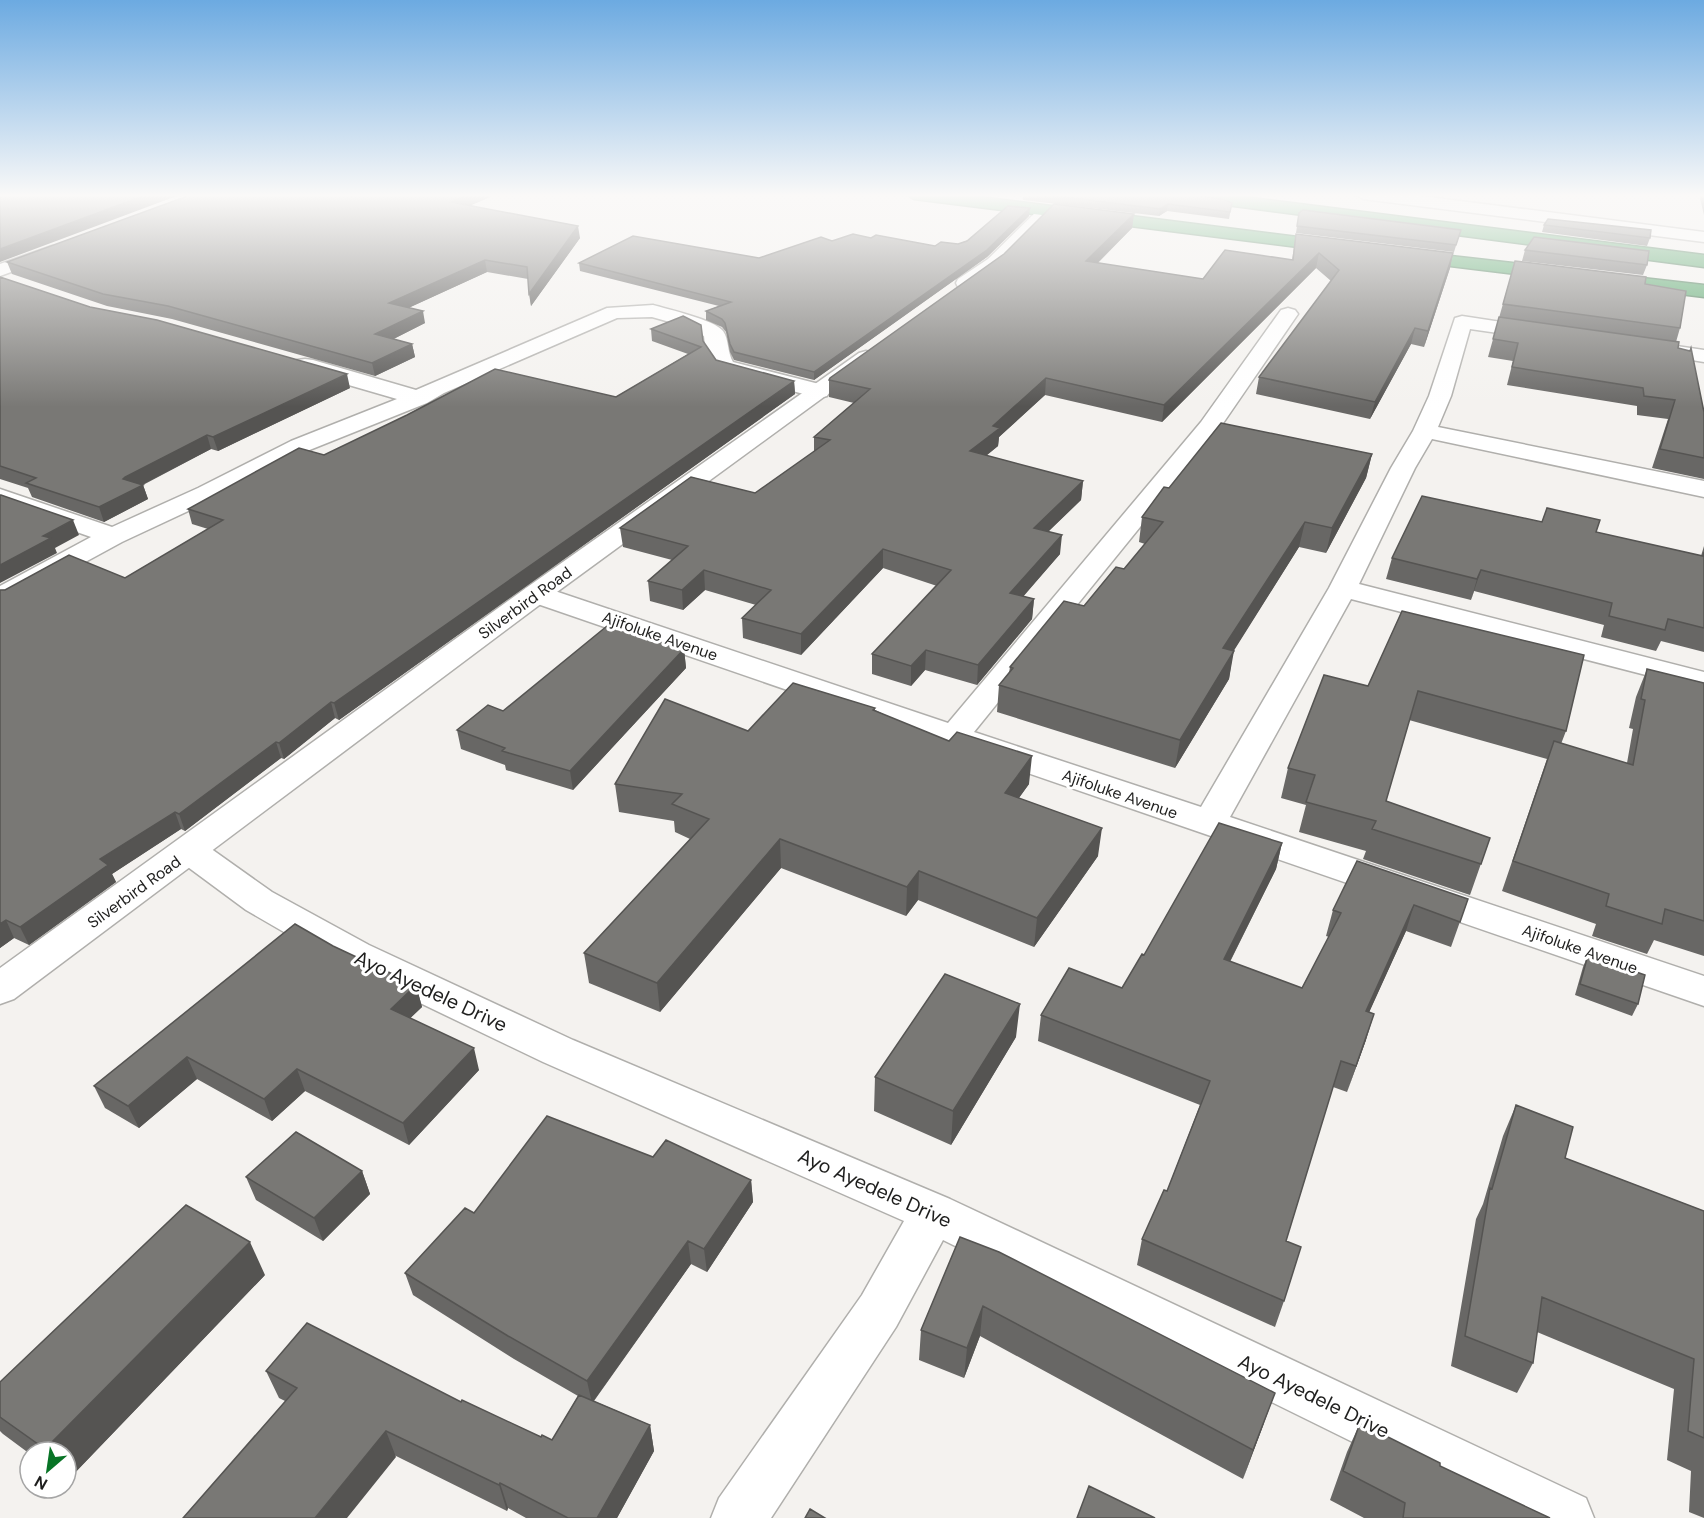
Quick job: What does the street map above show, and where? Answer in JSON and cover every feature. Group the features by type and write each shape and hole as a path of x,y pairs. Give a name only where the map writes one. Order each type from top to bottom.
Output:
{"highway":[{"path":"1486,265 1704,291"}],"street":[{"path":"4,278 29,265"},
{"path":"942,300 992,265"},
{"path":"0,597 113,536 207,493 298,446 419,398 436,388 614,312 640,310 669,315 714,333 717,353 725,366 819,392"},
{"path":"952,737 1209,428 1288,314"},
{"path":"1209,824 1343,588 1403,468 1425,431 1440,396 1462,322 1566,337"},
{"name":"Silverbird Road","path":"0,989 536,594 819,392 885,342"},
{"path":"1635,346 1704,356"},
{"path":"284,359 419,398"},
{"path":"1425,431 1704,489"},
{"path":"0,497 113,536"},
{"path":"1343,588 1704,681"},
{"name":"Ajifoluke Avenue","path":"536,594 1704,991"},
{"name":"Ayo Ayedele Drive","path":"190,851 259,901 355,955 558,1051 934,1213 1566,1518"},
{"path":"739,1518 879,1311 934,1213"}],"building":[{"path":"16,265 474,265 389,303 423,311 375,334 412,344 372,363 168,306 103,294"},
{"path":"514,265 550,265 529,294 527,267"},
{"path":"586,265 966,265 814,372 734,352 725,323 706,311 731,302"},
{"path":"989,265 1111,265 1203,279 1214,265 1307,265 1164,405 1046,378 993,426 1000,428 970,451 1083,481 1034,528 1062,535 1010,593 1034,599 978,665 926,650 911,666 872,654 951,570 883,549 801,634 742,618 771,590 704,570 682,590 648,581 688,546 620,528 691,477 755,493 830,440 814,437 870,389 829,380"},
{"path":"1333,265 1449,265 1428,331 1415,328 1375,402 1259,377 1339,270"},
{"path":"1514,265 1546,265 1646,277 1645,284 1686,291 1680,328 1503,304"},
{"path":"0,277 90,307 157,320 347,374 213,437 207,435 125,477 123,479 143,485 99,507 26,483 36,478 0,466"},
{"path":"683,316 701,325 703,341 716,360 794,381 334,703 331,702 279,743 276,742 179,814 175,812 100,859 108,865 20,927 6,920 0,924 0,590 5,590 69,555 125,578 223,520 188,509 299,448 324,455 495,369 616,397 701,347 651,329"},
{"path":"1499,317 1679,342 1678,348 1690,351 1691,348 1704,412 1704,458 1660,449 1675,400 1644,396 1643,388 1512,367 1518,343 1493,339"},
{"path":"1221,423 1372,454 1332,528 1305,522 1223,648 1234,651 1180,740 999,685 1013,668 1010,667 1064,601 1084,606 1116,567 1124,569 1163,522 1142,517 1164,487 1169,488"},
{"path":"0,495 73,520 43,536 51,538 0,565"},
{"path":"1422,496 1542,522 1547,508 1600,520 1596,532 1703,556 1704,552 1704,628 1668,619 1665,630 1609,616 1612,603 1481,570 1477,579 1392,558"},
{"path":"1402,611 1584,655 1566,731 1418,691 1386,801 1490,838 1481,864 1372,829 1376,821 1306,802 1315,775 1288,768 1324,675 1368,686"},
{"path":"607,626 684,649 570,771 502,751 505,748 457,730 488,705 503,711"},
{"path":"1647,669 1704,683 1704,921 1665,909 1662,924 1606,906 1609,894 1513,861 1554,741 1633,765 1645,700 1641,699"},
{"path":"793,683 875,708 873,710 949,741 957,732 1032,756 1005,793 1102,828 1037,918 919,871 907,887 780,839 657,983 584,953 709,819 672,804 682,794 615,784 665,699 748,731"},
{"path":"1219,823 1282,843 1224,959 1302,988 1341,913 1333,910 1357,861 1468,899 1460,922 1414,905 1366,1011 1374,1014 1356,1066 1341,1061 1286,1241 1301,1247 1284,1301 1142,1239 1164,1190 1167,1191 1210,1081 1041,1015 1069,968 1122,988 1142,954 1144,955"},
{"path":"295,924 333,946 416,985 391,1009 474,1048 403,1123 297,1069 264,1099 187,1057 128,1106 94,1086"},
{"path":"1588,955 1645,975 1638,1004 1580,984"},
{"path":"945,974 1020,1004 953,1111 875,1077"},
{"path":"1516,1105 1573,1127 1565,1158 1704,1211 1704,1438 1688,1431 1694,1359 1542,1297 1533,1363 1465,1336 1490,1188 1492,1189"},
{"path":"547,1116 653,1157 666,1140 751,1180 704,1249 688,1241 587,1381 405,1273 465,1208 474,1213"},
{"path":"296,1132 362,1171 314,1218 246,1177"},
{"path":"186,1205 250,1242 54,1440 32,1440 0,1417 0,1382"},
{"path":"960,1237 999,1252 1275,1393 1253,1450 983,1306 967,1348 921,1330"},
{"path":"307,1323 461,1402 462,1400 541,1437 542,1435 552,1440 579,1395 650,1425 597,1518 568,1518 500,1483 499,1485 386,1431 315,1518 183,1518 297,1388 266,1371"},
{"path":"1360,1423 1440,1463 1440,1466 1550,1518 1403,1518 1405,1503 1343,1471"},
{"path":"1089,1486 1155,1518 1077,1518"},
{"path":"810,1509 825,1518 805,1518"}]}
